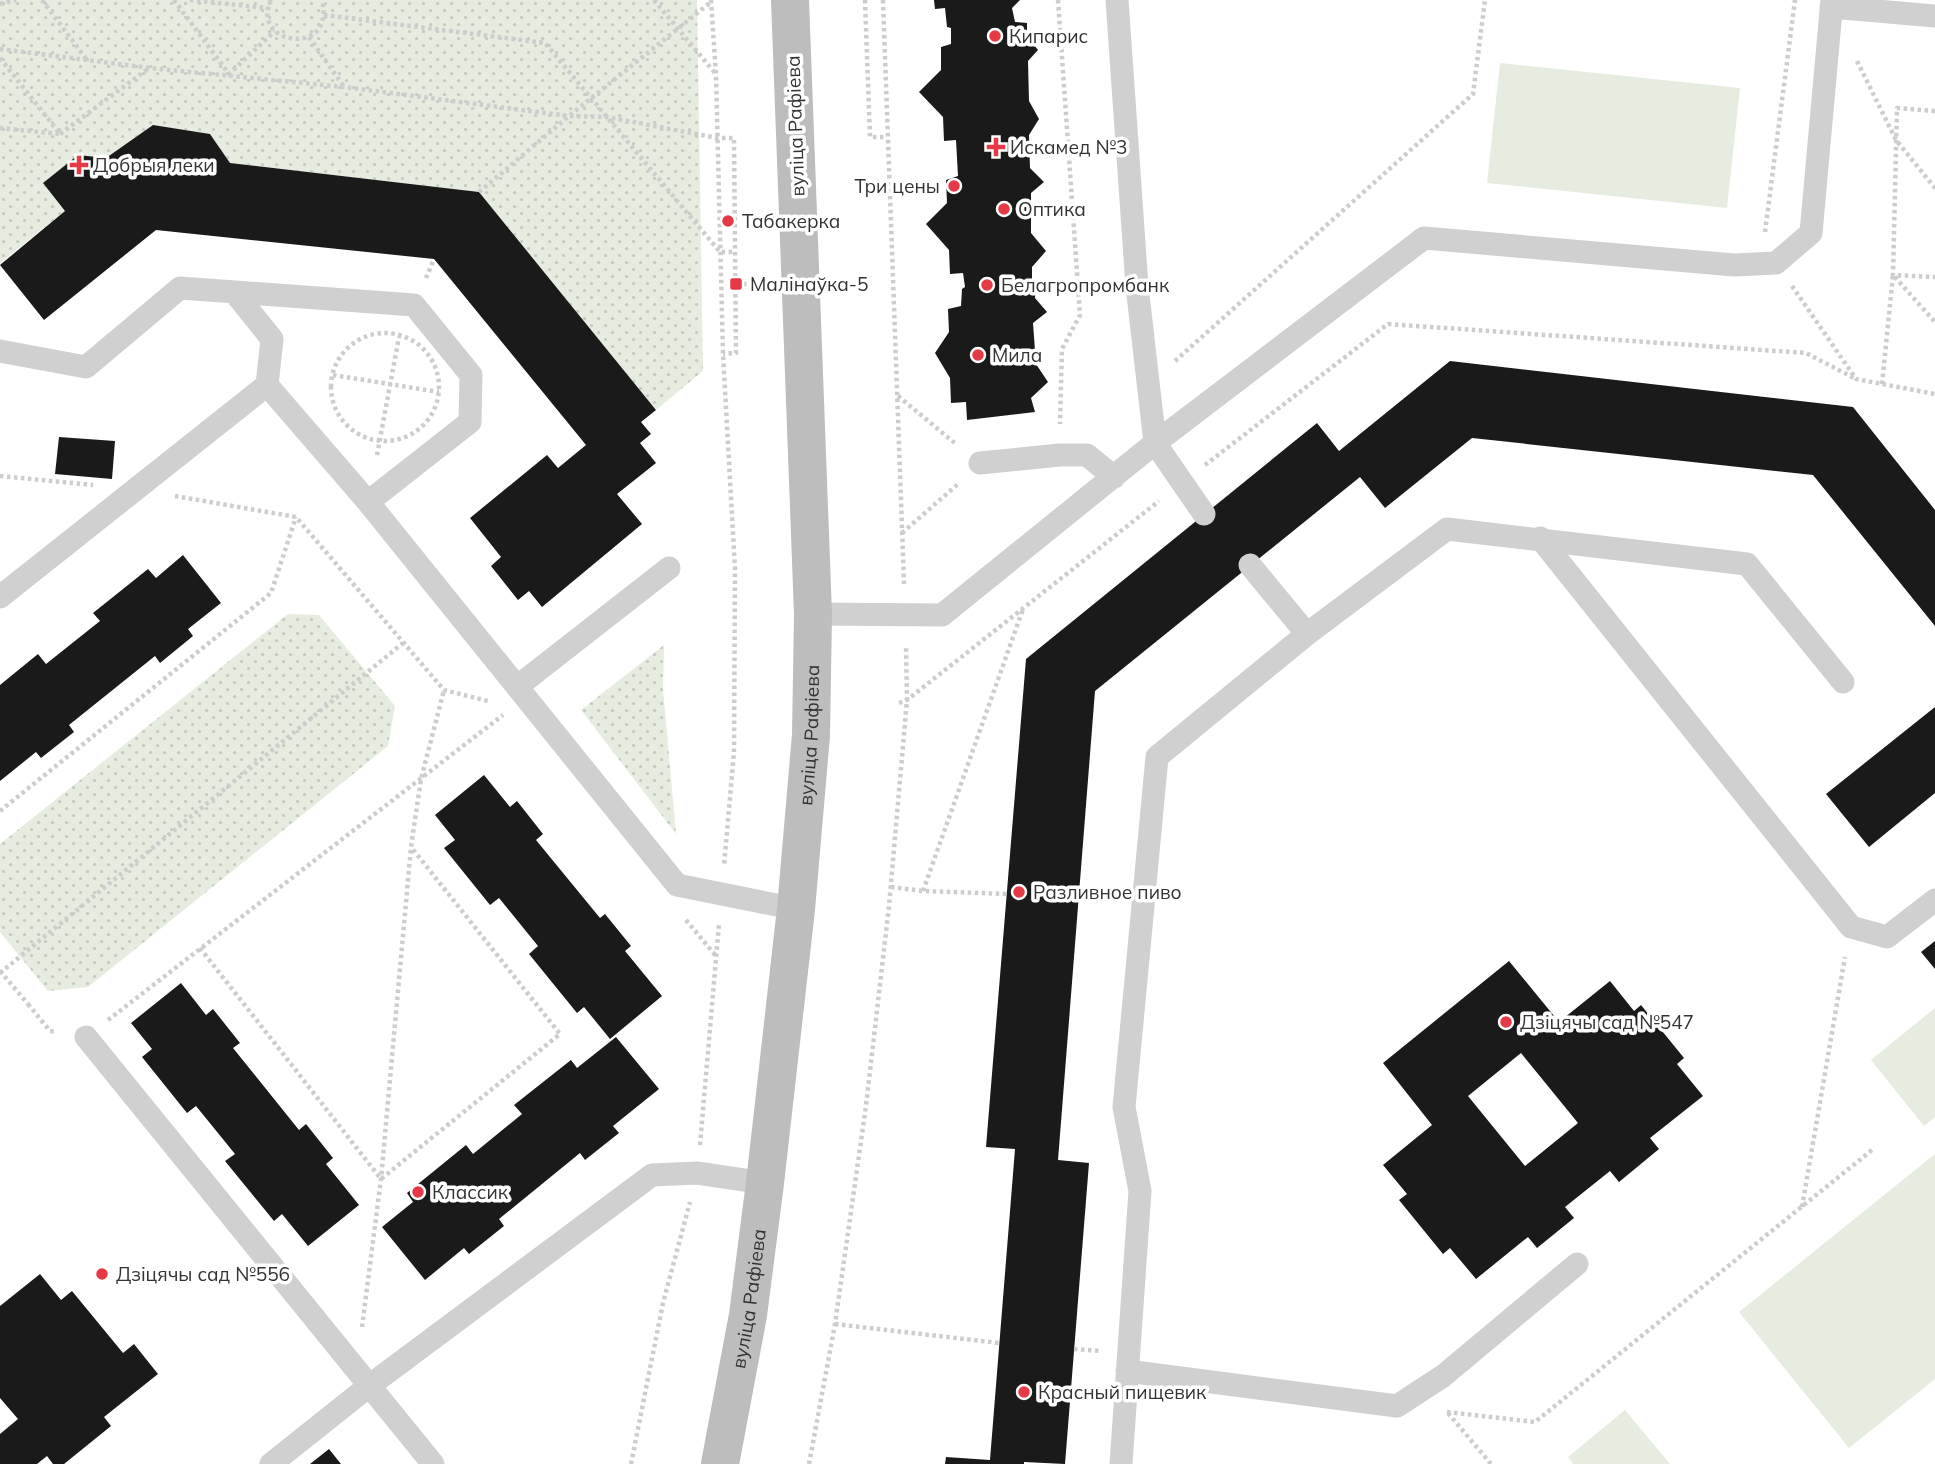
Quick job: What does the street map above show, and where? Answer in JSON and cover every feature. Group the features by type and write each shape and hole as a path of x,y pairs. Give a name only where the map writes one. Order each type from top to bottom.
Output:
{"main road":[{"name":"вуліца Рафіева","path":"720,1464 748,1315 765,1183 796,909 811,735 813,614 790,0"}],"lane":[{"path":"1117,0 1137,286 1155,443 1204,514"},
{"path":"813,614 942,615 1155,443 1424,238 1734,265 1776,263 1811,233 1831,4 1935,16"},
{"path":"0,351 86,367 180,288 414,305 471,374 470,422 368,502"},
{"path":"0,597 267,385 272,339 235,293"},
{"path":"267,385 368,502 515,697 677,885 796,909"},
{"path":"980,463 1087,455 1114,477"},
{"path":"1121,1464 1140,1191 1124,1107 1157,757 1307,634 1447,529 1747,564 1843,682"},
{"path":"1540,538 1851,928 1887,937 1935,900"},
{"path":"1250,565 1307,634"},
{"path":"515,697 669,568"},
{"path":"86,1037 433,1464"},
{"path":"271,1464 363,1378 652,1175 697,1172 765,1183"},
{"path":"1127,1371 1397,1406 1443,1376 1577,1264"}],"path":[{"path":"0,4 16,0"},
{"path":"42,0 87,60"},
{"path":"174,0 229,74"},
{"path":"190,0 267,8"},
{"path":"271,0 267,8 270,24 275,31 289,39 309,37 317,30 324,15 322,0"},
{"path":"654,0 716,74"},
{"path":"865,0 870,137 887,137"},
{"path":"809,1464 835,1324 866,1105 891,887 907,701 883,0"},
{"path":"1058,0 1080,315 1062,349 1060,455"},
{"path":"1148,385 1473,94 1485,0"},
{"path":"479,192 711,1"},
{"path":"631,1464 663,1303 697,1172 734,752 735,582 723,354 716,74 711,1"},
{"path":"1831,4 1896,140 1935,188"},
{"path":"324,15 545,43 720,252"},
{"path":"229,74 275,31"},
{"path":"309,37 344,87"},
{"path":"0,49 150,68 344,87 569,116 607,117 717,138 734,138 736,353 723,354"},
{"path":"0,58 60,134"},
{"path":"0,128 60,134 150,68"},
{"path":"1882,384 1893,275 1897,108 1935,111"},
{"path":"720,252 735,252"},
{"path":"1893,275 1935,277"},
{"path":"1893,275 1935,322"},
{"path":"368,502 400,335 414,305"},
{"path":"899,703 907,701 1181,483 1388,324 1806,353 1856,379"},
{"path":"381,333 400,335 416,343 429,356 437,373 439,392 434,409 425,424 412,434 379,442 362,437 348,427 337,414 331,398 332,375 336,363 347,348 363,337 381,333"},
{"path":"332,375 439,392"},
{"path":"897,396 980,463 902,533"},
{"path":"0,476 137,489 296,517 444,690 490,702"},
{"path":"0,811 271,593 296,517"},
{"path":"923,891 1024,608"},
{"path":"403,643 0,972 50,1031 86,1037 421,779 515,697"},
{"path":"363,1378 411,847 421,779 444,690"},
{"path":"381,1179 560,1034 411,847"},
{"path":"891,887 1007,894"},
{"path":"681,912 716,956"},
{"path":"1802,1207 1851,928"},
{"path":"200,948 381,1179"},
{"path":"1397,1406 1535,1422 1872,1150"},
{"path":"835,1324 999,1343"},
{"path":"1448,1412 1491,1464"}],"shaded area":[{"path":"0,0 697,0 703,371 656,410 478,192 230,163 210,134 153,125 106,158 78,155 43,183 65,211 0,263"},
{"path":"1500,63 1740,88 1727,208 1487,183"},
{"path":"288,614 319,615 395,706 388,746 88,987 48,991 0,932 0,844"},
{"path":"664,645 663,689 676,834 581,710"},
{"path":"1935,1008 1935,1117 1924,1126 1871,1060"},
{"path":"1935,1154 1935,1379 1849,1448 1739,1312"},
{"path":"1625,1410 1670,1464 1573,1464 1568,1457"}],"building":[{"path":"934,0 1020,0 1012,8 1015,22 1027,23 1027,36 1038,50 1028,61 1029,101 1039,119 1029,135 1030,168 1044,182 1031,193 1031,233 1046,251 1032,267 1032,282 1036,285 1035,298 1047,312 1033,323 1036,364 1048,382 1031,398 1035,412 967,420 966,402 951,403 950,378 935,353 949,332 948,309 961,306 962,289 965,287 963,273 950,274 949,250 926,224 947,203 946,180 958,176 956,140 944,141 943,117 919,92 941,70 941,47 951,44 951,28 947,27 945,8 935,9"},
{"path":"153,125 210,134 230,163 479,192 656,410 641,422 651,434 640,443 656,463 617,494 642,524 542,607 529,591 518,600 491,566 501,557 470,518 547,455 558,468 586,445 434,259 156,230 44,320 0,265 65,211 43,183 78,155 106,158"},
{"path":"1450,361 1853,407 1935,510 1935,626 1813,475 1472,438 1385,508 1360,477 1095,691 1058,1160 1089,1163 1065,1464 945,1464 946,1457 990,1460 1015,1149 986,1147 1026,659 1317,423 1339,451"},
{"path":"59,437 115,441 112,479 55,474"},
{"path":"183,555 221,603 188,629 193,636 160,663 155,656 69,725 74,732 41,758 36,752 0,781 0,685 38,654 46,664 100,621 93,613 148,569 156,578"},
{"path":"1935,707 1935,793 1869,847 1826,794"},
{"path":"484,775 510,807 517,801 543,834 536,840 600,918 605,914 631,946 625,951 662,996 610,1039 584,1007 577,1013 529,954 538,946 499,898 490,905 444,848 455,840 435,815"},
{"path":"1935,941 1935,969 1921,952"},
{"path":"1509,961 1559,1022 1610,981 1634,1011 1641,1005 1684,1058 1677,1064 1703,1096 1650,1138 1659,1149 1619,1182 1610,1171 1565,1207 1574,1218 1537,1248 1528,1237 1476,1279 1450,1248 1443,1254 1399,1200 1407,1194 1383,1165 1432,1125 1383,1063","holes":["1521,1053 1578,1123 1525,1166 1468,1096"]},
{"path":"181,983 206,1015 213,1009 240,1043 233,1048 299,1130 306,1124 333,1158 326,1164 359,1205 308,1246 282,1214 274,1221 225,1161 235,1154 196,1106 187,1113 142,1057 152,1049 131,1023"},
{"path":"616,1037 659,1089 613,1126 619,1133 585,1160 580,1153 499,1219 504,1226 469,1254 464,1248 425,1280 382,1227 413,1202 407,1193 466,1145 473,1154 522,1114 514,1105 571,1060 577,1068"},
{"path":"40,1274 61,1300 72,1291 123,1353 134,1344 158,1374 104,1417 111,1426 64,1464 53,1464 47,1456 37,1464 0,1464 0,1434 18,1419 0,1398 0,1306"},
{"path":"329,1449 341,1464 310,1464"}],"place":[{"name":"Кипарис","path":"995,36"},
{"name":"Искамед №3","path":"996,147"},
{"name":"Добрыя леки","path":"79,165"},
{"name":"Три цены","path":"954,186"},
{"name":"Оптика","path":"1004,209"},
{"name":"Табакерка","path":"728,221"},
{"name":"Малінаўка-5","path":"736,284"},
{"name":"Белагропромбанк","path":"987,285"},
{"name":"Мила","path":"978,355"},
{"name":"Разливное пиво","path":"1019,892"},
{"name":"Дзіцячы сад №547","path":"1506,1022"},
{"name":"Классик","path":"418,1192"},
{"name":"Дзіцячы сад №556","path":"102,1274"},
{"name":"Красный пищевик","path":"1024,1392"}]}
